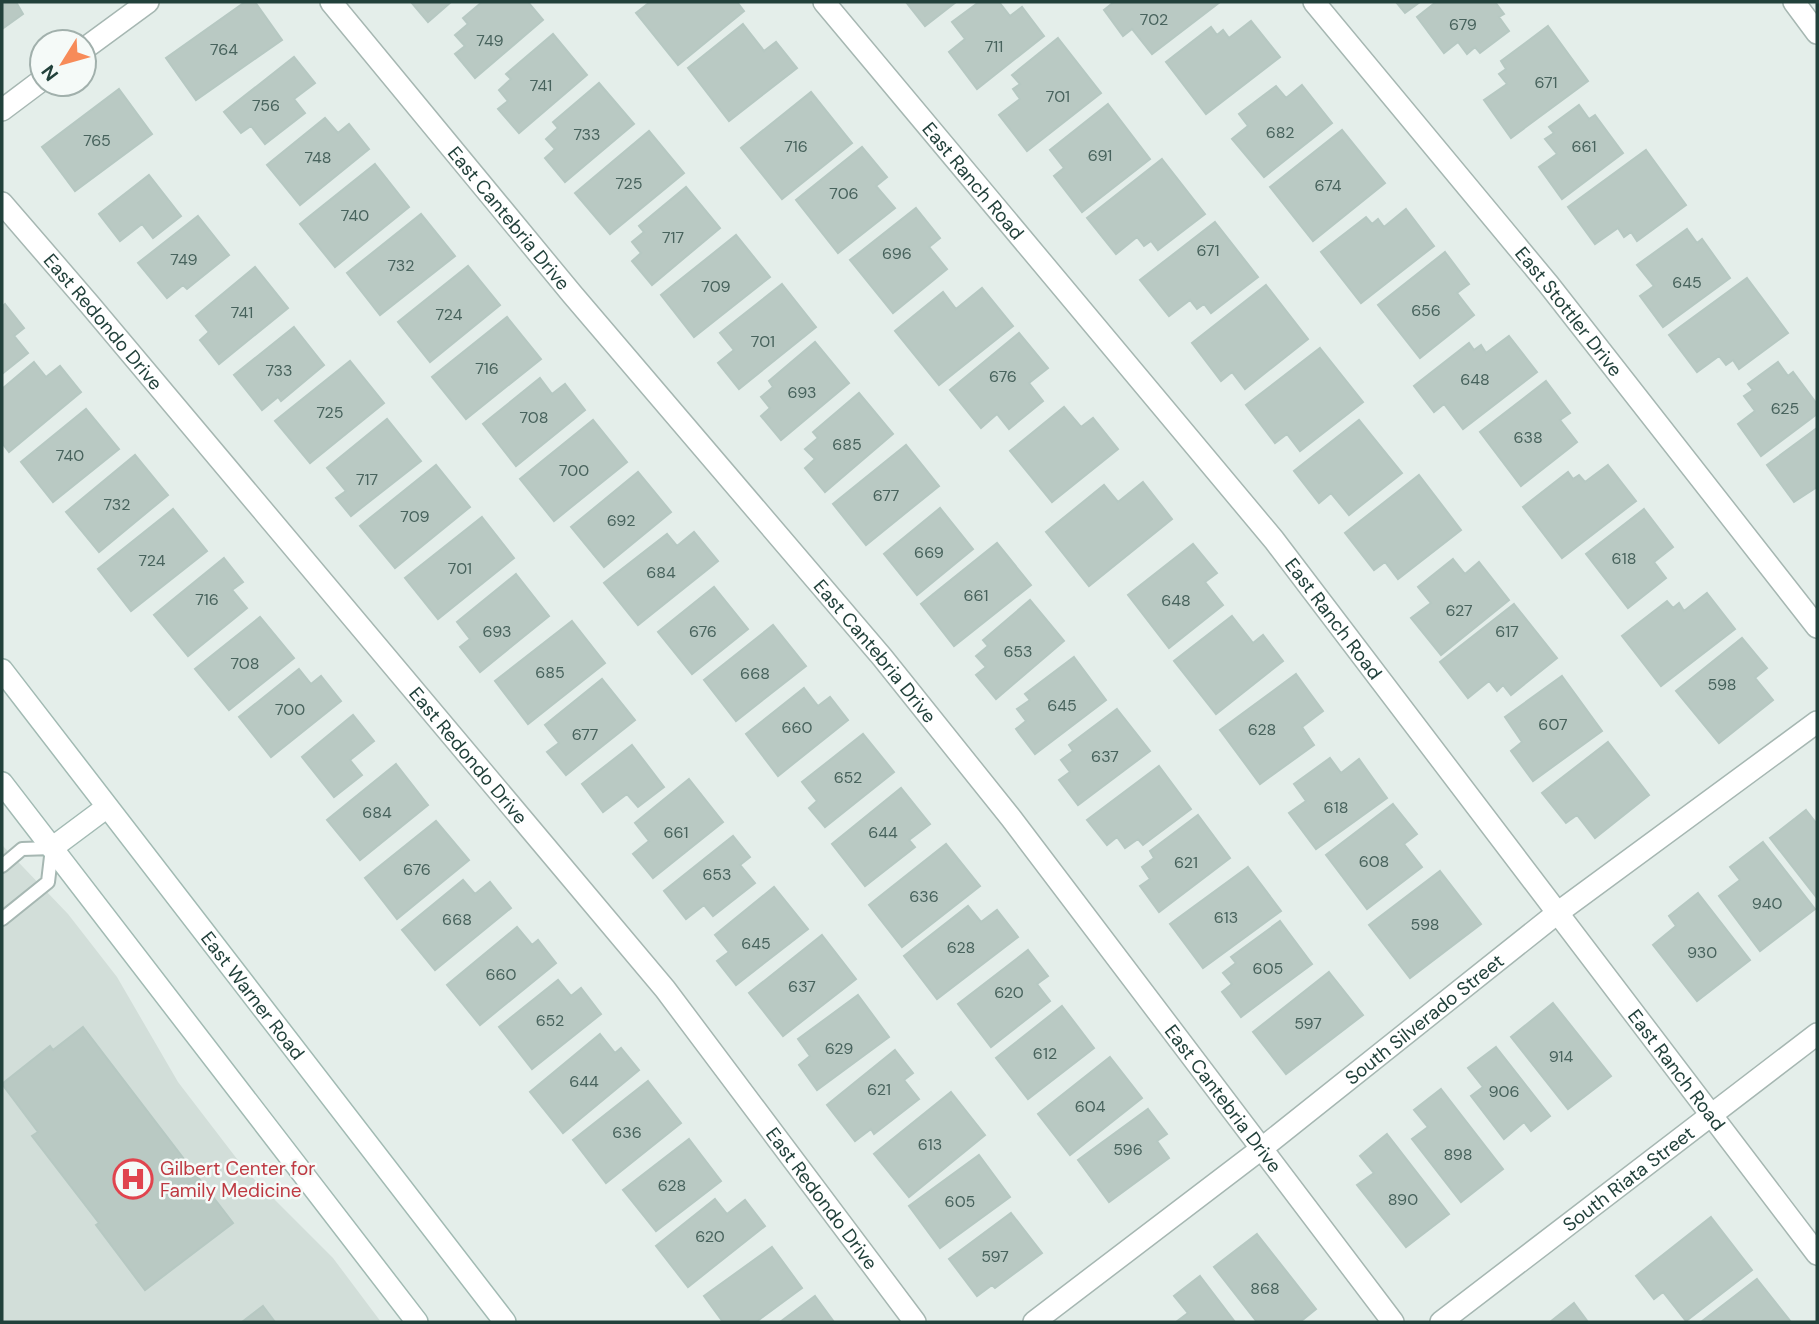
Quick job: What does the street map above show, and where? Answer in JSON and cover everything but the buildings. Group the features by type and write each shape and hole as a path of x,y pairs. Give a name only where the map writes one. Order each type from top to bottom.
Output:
{"street":[{"path":"98,39 148,2"},
{"name":"East Cantebria Drive","path":"331,2 572,294 883,657 1010,818 1393,1322"},
{"name":"East Ranch Road","path":"824,2 1274,540 1817,1254"},
{"name":"East Stottler Drive","path":"1314,2 1549,285 1817,628"},
{"path":"1794,2 1817,33"},
{"path":"2,110 28,90"},
{"name":"East Redondo Drive","path":"2,203 90,304 665,989 915,1322"},
{"name":"East Warner Road","path":"2,670 505,1322"},
{"name":"South Silverado Street","path":"1034,1322 1261,1149 1556,914 1817,722"},
{"path":"2,783 417,1322"},
{"path":"52,848 107,807"},
{"name":"South Riata Street","path":"1441,1322 1817,1034"}],"lane":[{"path":"2,866 22,849 52,848 48,882 2,919"}],"shaded area":[{"path":"2,845 68,914 117,977 178,1082 247,1172 333,1258 381,1322 2,1322"}],"place":[{"name":"Gilbert Center for Family Medicine","path":"133,1179"}]}
